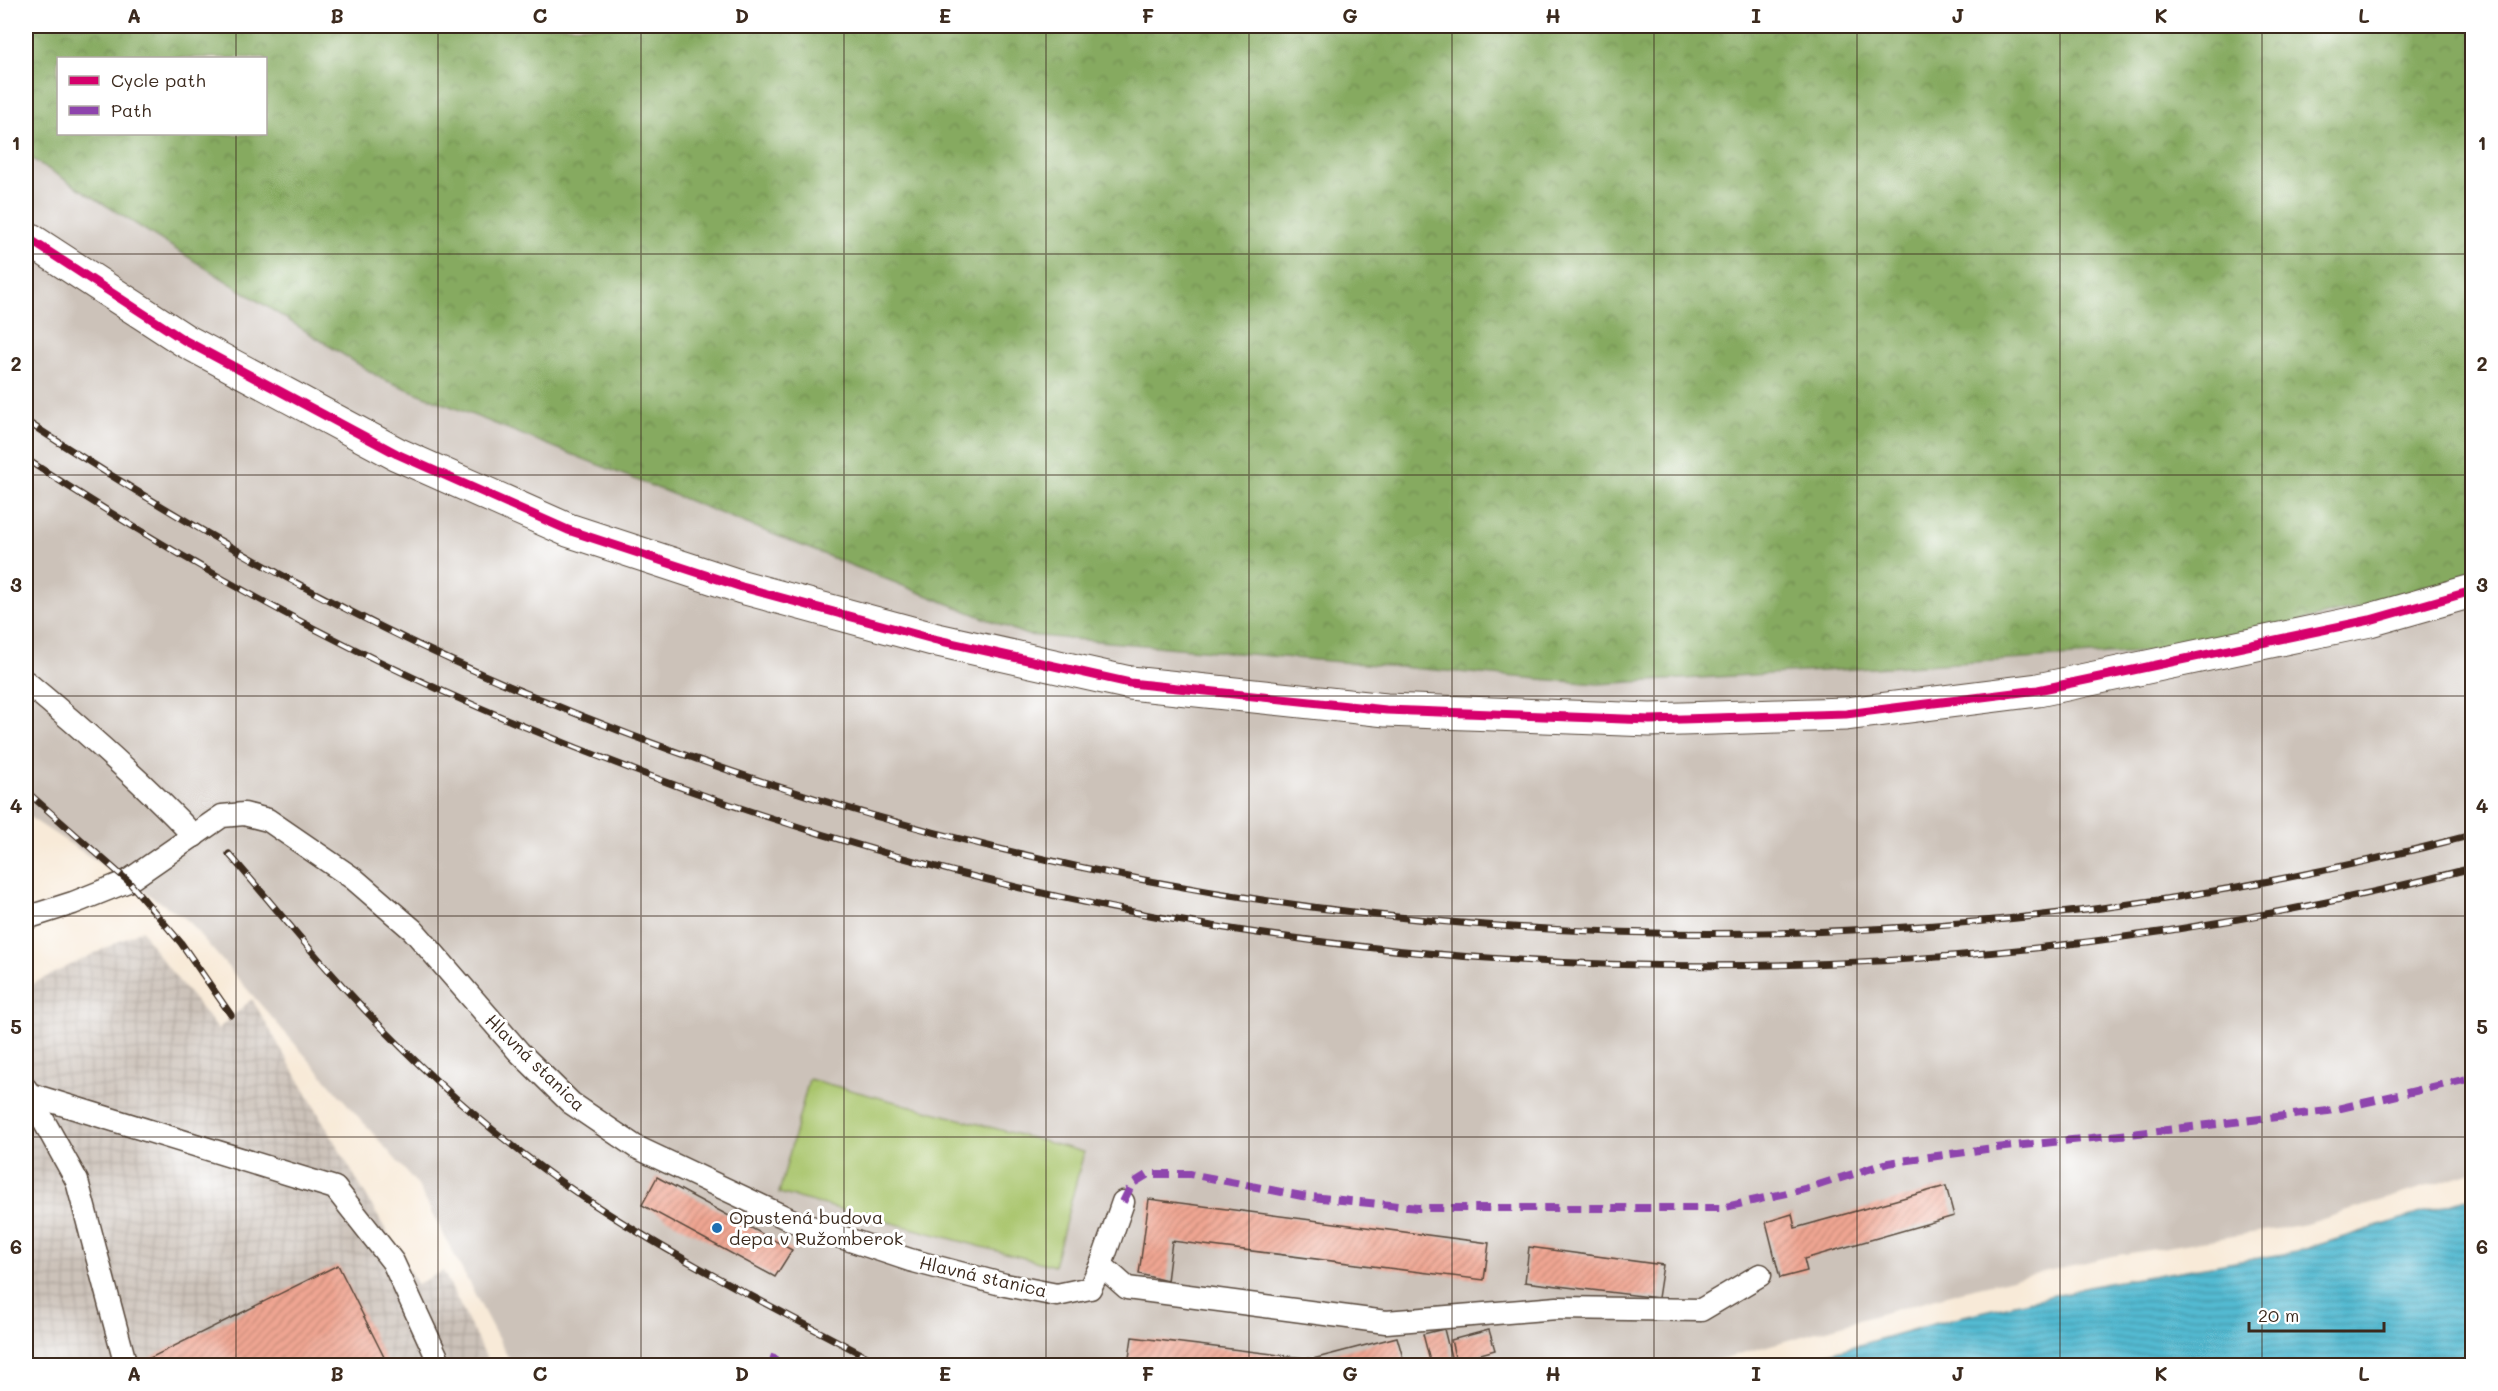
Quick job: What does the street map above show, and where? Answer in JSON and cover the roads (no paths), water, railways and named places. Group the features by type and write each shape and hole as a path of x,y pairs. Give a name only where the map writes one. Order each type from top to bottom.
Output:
{"street":[{"path":"26,237 184,340 397,454 568,530 742,587 933,639 1130,683 1386,711 1650,720 1846,714 2038,690 2370,620 2472,591"}],"lane":[{"path":"26,682 96,740 152,791 194,836"},
{"name":"Hlavná stanica","path":"26,918 73,903 128,881 222,816 244,814 268,820 354,879 413,930 519,1052 571,1103 636,1148 793,1221 910,1260 1005,1285 1057,1295 1089,1288 1101,1265 1123,1202"},
{"path":"27,1091 78,1181 126,1365"},
{"path":"27,1091 335,1188 393,1262 441,1365"},
{"path":"1101,1265 1127,1288 1386,1322 1557,1308 1701,1310 1760,1275"}],"water":[{"path":"2472,1197 2472,1365 1788,1365 1951,1319 2102,1284 2296,1252"}],"railway":[{"path":"26,421 145,496 329,601 456,663 521,691 755,779 995,848 1239,896 1485,925 1733,933 1982,921 2228,889 2472,835"},
{"path":"26,459 142,532 323,633 448,693 595,755 768,817 944,869 1122,910 1212,926 1369,947 1528,961 1686,966 1845,963 2003,951 2161,932 2317,904 2472,868"},
{"path":"26,791 128,881 181,943 231,1015"},
{"path":"229,854 320,961 377,1023 432,1077 490,1128 551,1175 656,1243 884,1366"}],"place":[{"name":"Opustená budova depa v Ružomberok","path":"717,1228"}]}
